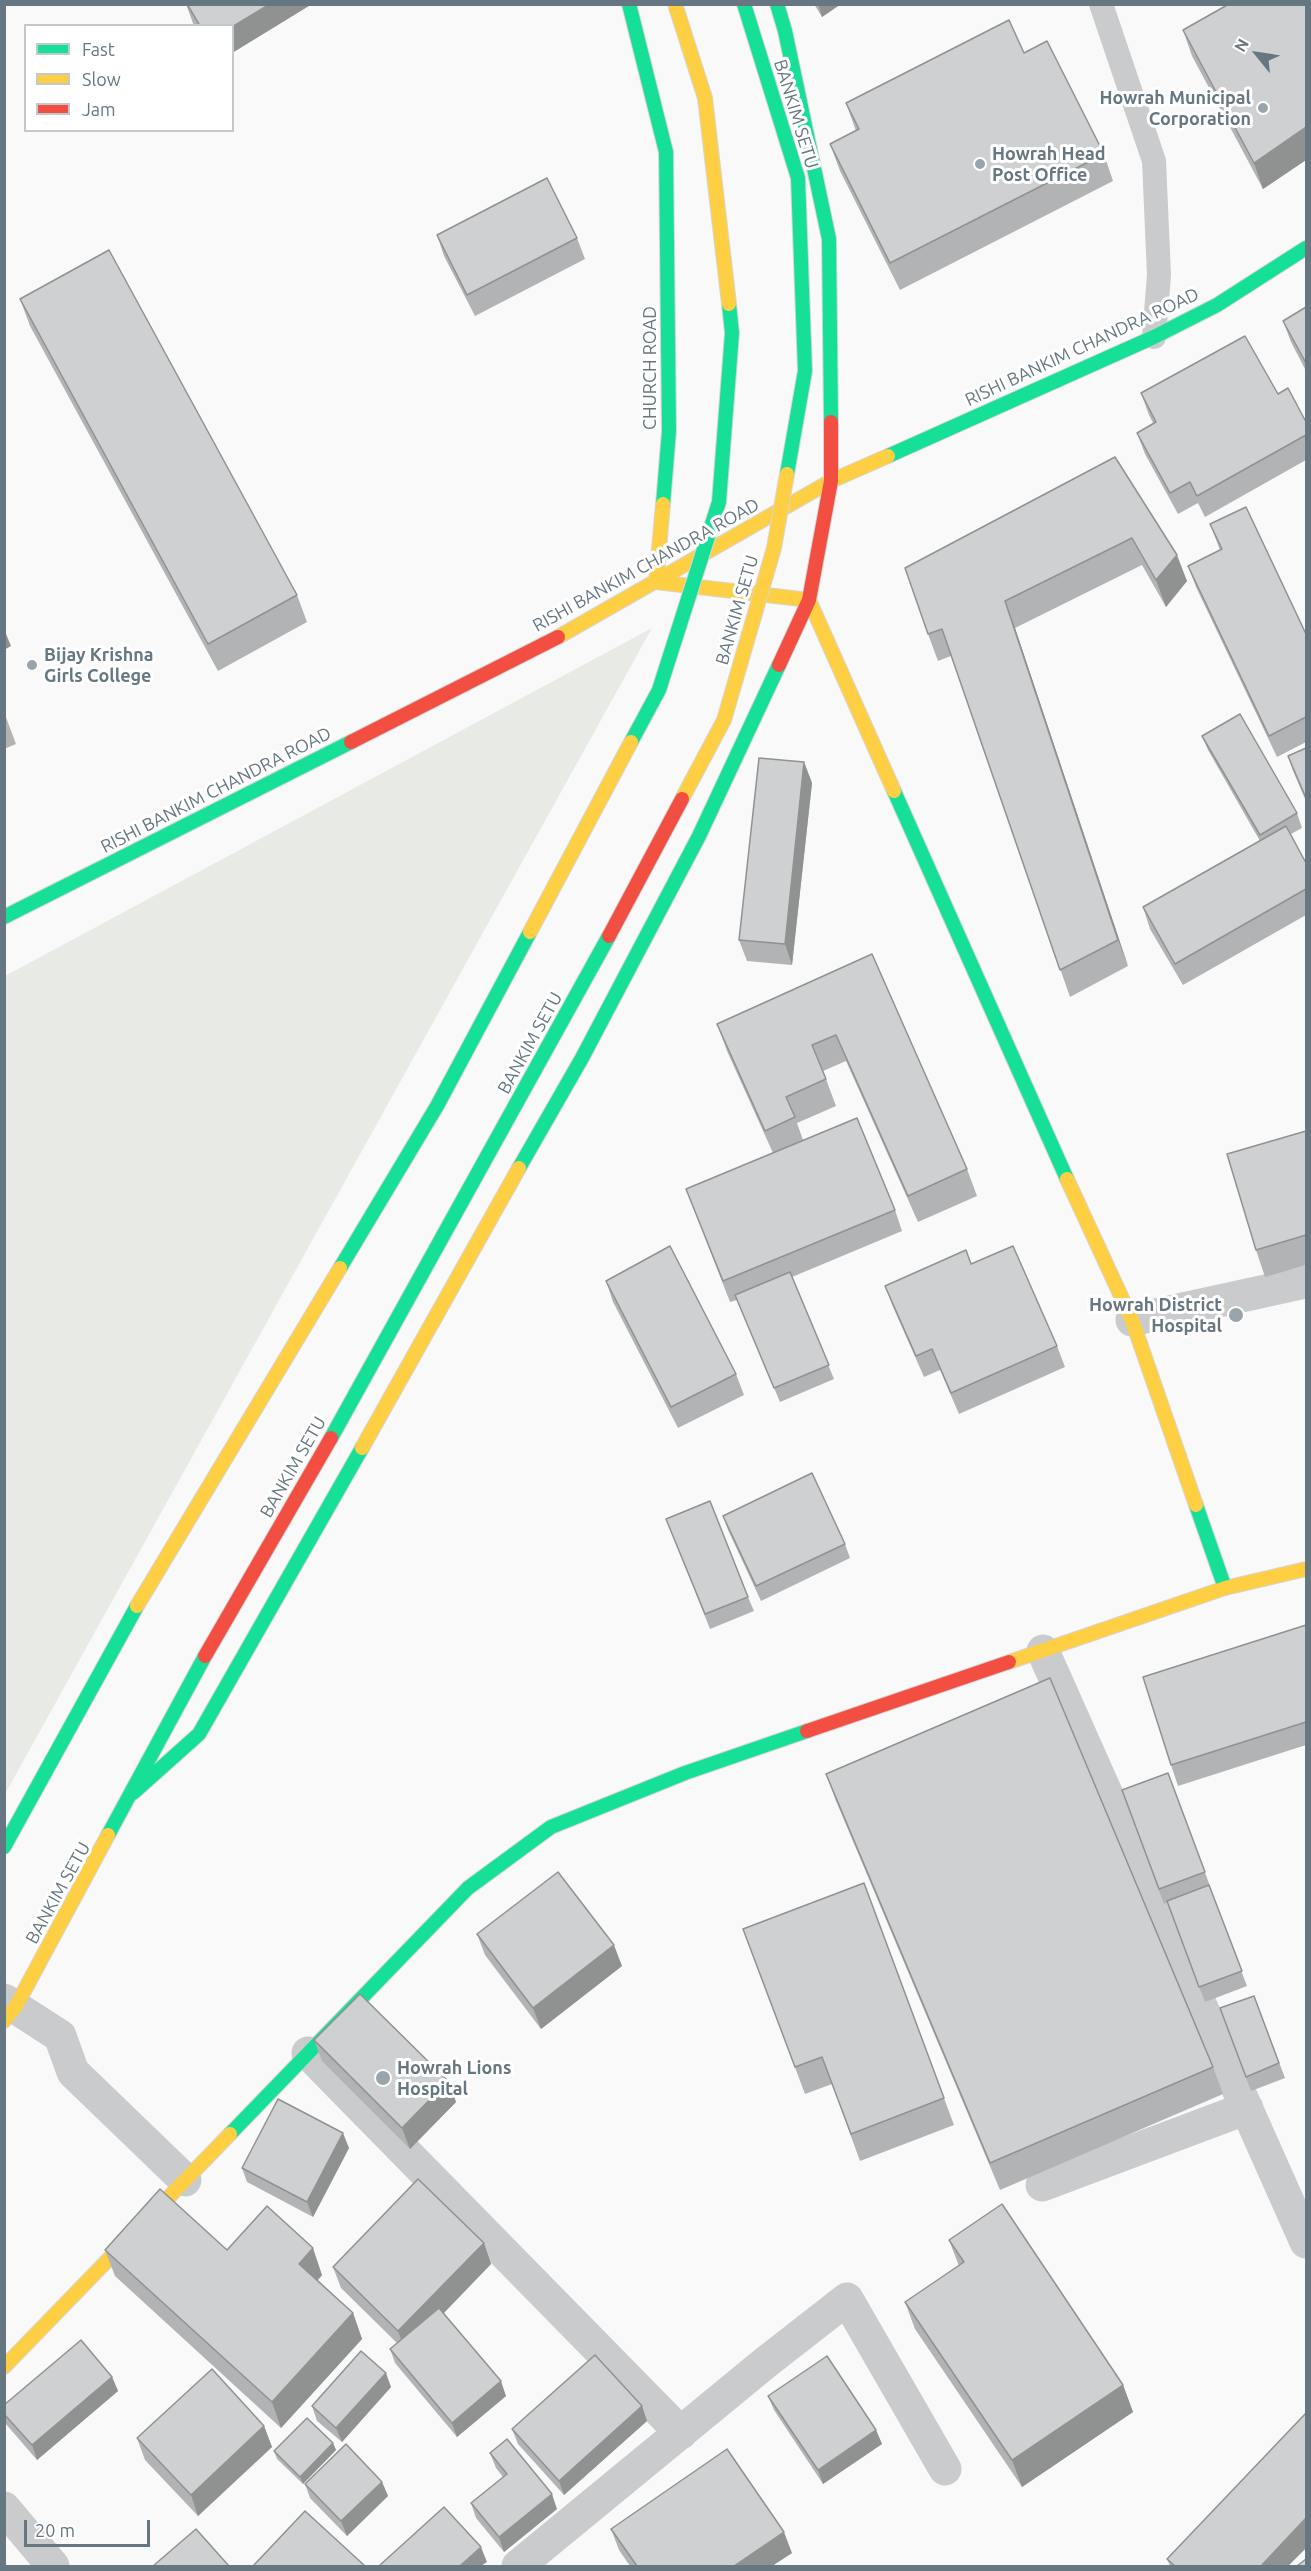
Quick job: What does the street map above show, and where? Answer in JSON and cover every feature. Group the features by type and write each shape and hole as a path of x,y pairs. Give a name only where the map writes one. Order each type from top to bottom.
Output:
{"main road":[{"name":"CHURCH ROAD","path":"629,4 666,152 669,431 656,582"},
{"path":"4,1848 50,1760 137,1606 437,1106 659,690 719,502 732,333 705,98 675,4"},
{"name":"BANKIM SETU","path":"8,2009 133,1793 205,1656 368,1374 571,1005 724,720 774,548 805,371 798,178 744,4"},
{"path":"133,1793 199,1734 306,1550 582,1058 666,900 699,836 809,600 831,481 829,239 777,4"},
{"name":"RISHI BANKIM CHANDRA ROAD","path":"4,917 565,634 831,481 1154,337 1217,305 1306,248"},
{"path":"656,582 809,600"},
{"path":"809,600 1032,1104 1132,1320 1225,1588"},
{"path":"4,2367 468,1888 551,1827 686,1773 1225,1588 1306,1569"}],"street":[{"path":"1132,1320 1306,1282"},
{"path":"1043,1651 1306,2242"},
{"path":"8,2009 60,2037 74,2072 185,2180"},
{"path":"308,2053 681,2433"},
{"path":"1042,2185 1247,2108"},
{"path":"518,2566 765,2362 847,2300 945,2469"},
{"path":"4,2508 53,2566"}],"lane":[{"path":"1101,4 1154,161 1159,275 1154,337"}],"shaded area":[{"path":"652,628 5,1794 5,976"}],"building":[{"path":"187,4 270,4 234,26 199,24"},
{"name":"Howrah Municipal Corporation","path":"1229,4 1306,4 1306,127 1254,163 1183,30"},
{"name":"Howrah Head Post Office","path":"1009,20 1024,53 1047,41 1104,154 890,263 830,144 859,129 846,103"},
{"path":"547,178 577,238 467,295 437,235"},
{"path":"109,250 297,595 208,644 20,299"},
{"path":"1306,307 1306,363 1283,321"},
{"path":"1245,336 1278,394 1288,388 1306,422 1306,435 1197,496 1190,482 1170,493 1137,433 1156,422 1141,393"},
{"path":"1115,457 1177,555 1156,580 1132,538 1005,601 1118,940 1060,970 942,629 928,634 905,568"},
{"path":"1246,507 1306,634 1306,717 1269,736 1188,566 1222,549 1210,524"},
{"path":"1240,714 1297,813 1260,835 1202,736"},
{"path":"1306,748 1306,798 1288,756"},
{"path":"759,758 804,762 785,944 739,940"},
{"path":"1286,826 1306,863 1306,889 1175,964 1143,907"},
{"path":"872,954 967,1169 908,1196 836,1035 812,1045 826,1079 786,1097 795,1117 765,1131 717,1024"},
{"path":"857,1118 895,1210 723,1281 686,1189"},
{"path":"1306,1131 1306,1235 1256,1250 1227,1154"},
{"path":"670,1246 736,1374 671,1407 606,1281"},
{"path":"1013,1246 1057,1346 951,1393 932,1349 916,1356 885,1286 966,1250 971,1264"},
{"path":"790,1272 829,1365 774,1388 735,1295"},
{"path":"812,1473 845,1544 756,1586 723,1516"},
{"path":"710,1501 748,1597 705,1614 666,1519"},
{"path":"1306,1625 1306,1722 1171,1765 1143,1677"},
{"path":"1050,1678 1213,2067 990,2163 826,1774"},
{"path":"1168,1773 1205,1872 1159,1889 1122,1790"},
{"path":"558,1872 614,1945 533,2008 477,1934"},
{"path":"864,1883 944,2098 851,2134 822,2057 795,2067 743,1929"},
{"path":"1209,1885 1242,1971 1199,1987 1167,1901"},
{"path":"360,1994 448,2081 402,2128 314,2040"},
{"path":"1254,1996 1279,2063 1246,2077 1220,2008"},
{"path":"278,2099 343,2133 307,2202 242,2168"},
{"path":"418,2179 484,2243 398,2331 333,2267"},
{"path":"160,2189 227,2250 267,2206 313,2248 299,2264 353,2313 272,2402 105,2250"},
{"path":"1002,2204 1123,2385 1012,2460 905,2302 964,2262 949,2240"},
{"path":"439,2308 501,2381 452,2423 390,2349"},
{"path":"81,2340 112,2377 32,2445 4,2414 4,2405"},
{"path":"361,2351 386,2373 336,2428 312,2406"},
{"path":"595,2355 642,2406 559,2481 512,2429"},
{"path":"827,2356 876,2430 818,2470 768,2396"},
{"path":"212,2369 264,2426 191,2495 137,2438"},
{"path":"1306,2413 1306,2518 1261,2566 1175,2566 1167,2559"},
{"path":"307,2418 333,2443 300,2477 274,2451"},
{"path":"507,2439 552,2494 499,2537 471,2503 507,2474 490,2453"},
{"path":"346,2444 382,2482 341,2521 305,2484"},
{"path":"727,2449 784,2532 734,2566 637,2566 611,2529"},
{"path":"444,2507 481,2547 460,2566 380,2565"},
{"path":"305,2511 365,2566 253,2566"},
{"path":"196,2529 229,2566 153,2566"},
{"path":"1306,2559 1306,2566 1297,2566"}],"traffic: fast":[{"path":"629,4 666,152 669,431 663,504"},
{"path":"744,4 798,178 805,371"},
{"path":"777,4 785,31 829,239 831,422"},
{"path":"888,456 1154,337 1217,305 1306,248"},
{"path":"631,742 659,690 719,502 732,333 729,304"},
{"path":"787,474 805,371"},
{"path":"519,1168 582,1058 699,836 779,665"},
{"path":"4,917 351,742"},
{"path":"894,791 1067,1179"},
{"path":"340,1268 437,1106 530,932"},
{"path":"331,1438 609,936"},
{"path":"133,1793 199,1734 362,1448"},
{"path":"1196,1505 1225,1588"},
{"path":"4,1847 137,1606"},
{"path":"108,1835 205,1656"},
{"path":"230,2134 468,1888 551,1827 685,1773 807,1731"}],"traffic: slow":[{"path":"675,4 705,98 729,304"},
{"path":"558,637 831,481 888,456"},
{"path":"682,799 724,720 774,548 787,474"},
{"path":"663,504 656,582 809,600"},
{"path":"809,600 894,791"},
{"path":"530,932 631,742"},
{"path":"362,1448 519,1168"},
{"path":"1067,1179 1132,1320 1196,1505"},
{"path":"137,1606 340,1268"},
{"path":"1009,1662 1225,1588 1306,1569"},
{"path":"4,2021 16,2006 108,1835"},
{"path":"4,2367 230,2134"}],"traffic: jam":[{"path":"779,665 809,600 831,481 831,422"},
{"path":"351,742 558,637"},
{"path":"609,936 682,799"},
{"path":"205,1656 331,1438"},
{"path":"807,1731 1009,1662"}],"place":[{"name":"Howrah Municipal Corporation","path":"1263,108"},
{"name":"Howrah Head Post Office","path":"980,164"},
{"name":"Bijay Krishna Girls College","path":"32,665"},
{"name":"Howrah District Hospital","path":"1236,1315"},
{"name":"Howrah Lions Hospital","path":"383,2078"}]}
